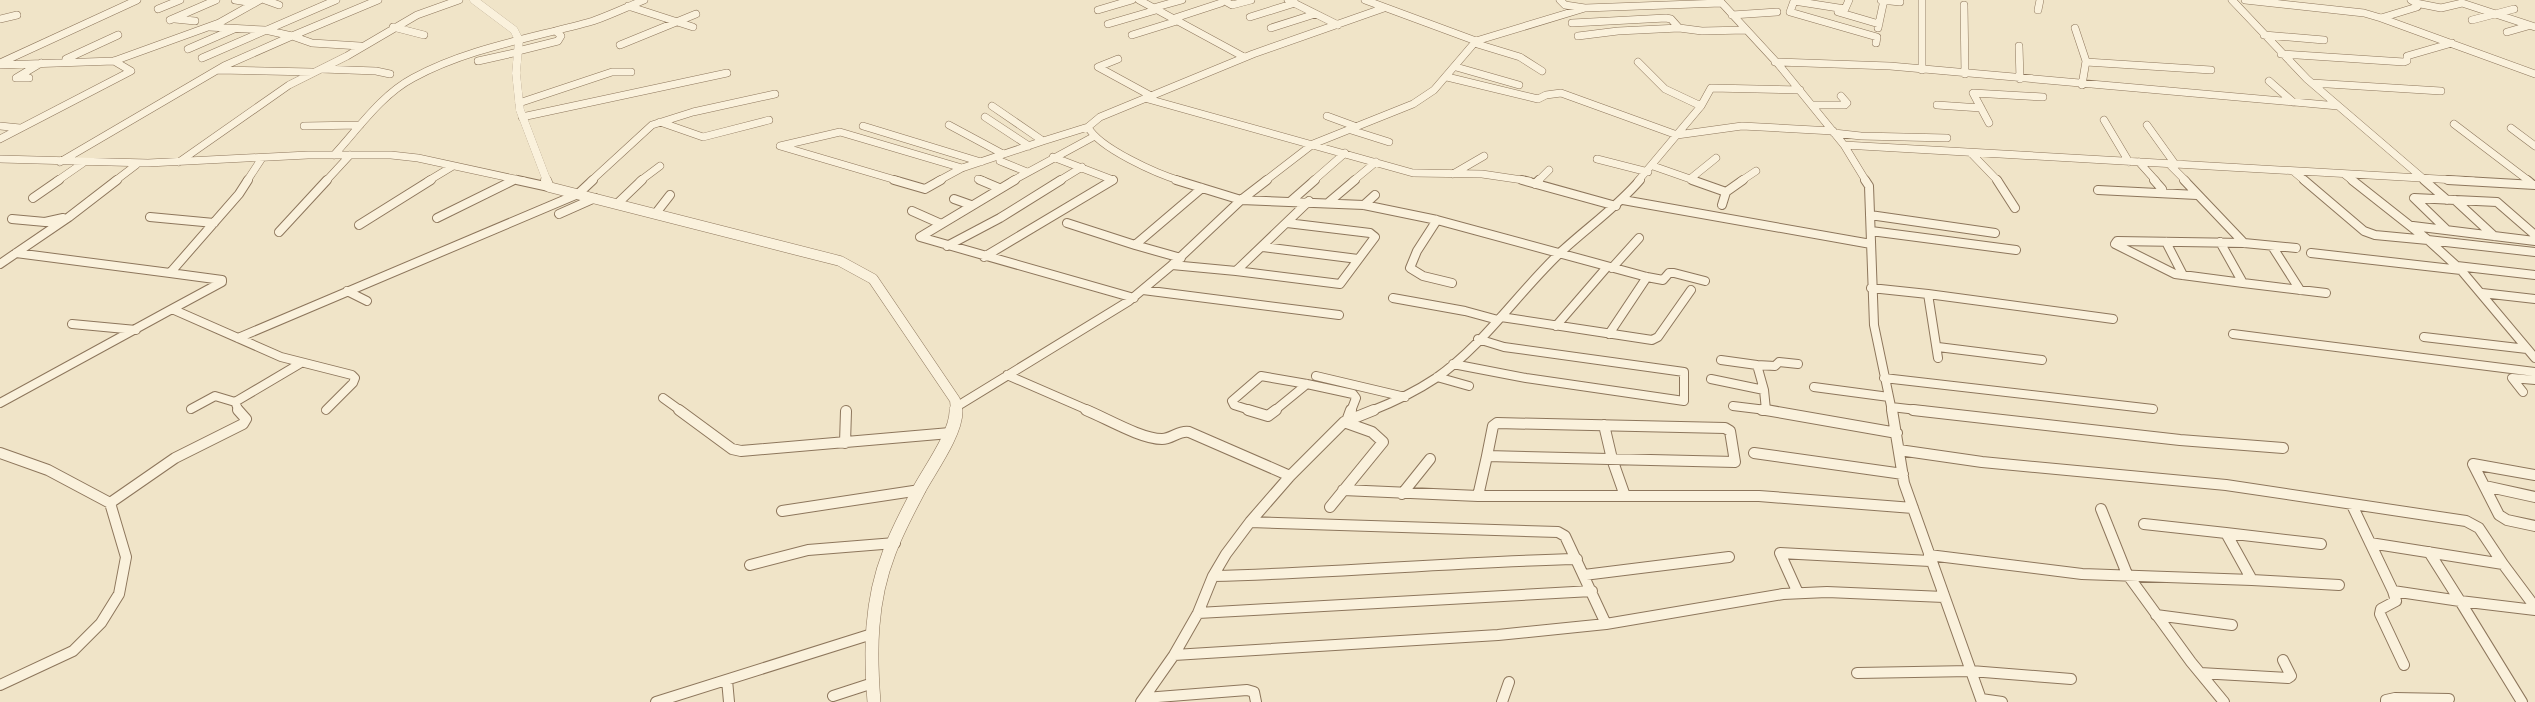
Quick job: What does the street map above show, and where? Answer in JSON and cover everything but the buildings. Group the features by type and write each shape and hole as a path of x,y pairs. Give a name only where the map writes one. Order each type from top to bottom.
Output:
{"street":[{"path":"0,63 137,0"},
{"path":"158,9 180,0"},
{"path":"195,21 171,19 216,0"},
{"path":"235,0 257,2"},
{"path":"266,0 279,5"},
{"path":"202,58 336,0"},
{"path":"60,162 218,70 378,0"},
{"path":"179,162 289,85 393,27 426,11 459,0"},
{"path":"477,0 514,30 519,40 516,73 519,103 522,117 549,187"},
{"path":"334,155 392,92 412,78 447,63 519,40 595,20 644,0"},
{"path":"1098,10 1132,0"},
{"path":"1139,0 1244,57"},
{"path":"1108,24 1182,0"},
{"path":"1132,34 1222,2 1232,5 1251,0"},
{"path":"1365,0 1520,57 1542,71"},
{"path":"1560,0 1566,5 1586,9 1720,1 1800,90 1844,145 1869,186 1874,325 1897,433 1903,474 1929,558 1981,701 2002,702"},
{"path":"1845,11 1849,0"},
{"path":"1879,24 1845,11 1804,3 1793,2 1790,12 1876,40 1879,24 1883,0 1900,2"},
{"path":"1922,0 1922,69"},
{"path":"2038,10 2040,0"},
{"path":"2232,0 2281,54 2312,83 2494,236"},
{"path":"2245,0 2364,13 2535,74"},
{"path":"2414,2 2441,8 2476,0"},
{"path":"0,63 114,61 209,27 257,2"},
{"path":"1250,17 1292,2 1338,26"},
{"path":"2381,18 2417,7 2414,2"},
{"path":"2462,3 2533,26"},
{"path":"1964,5 1965,74"},
{"path":"628,6 693,27"},
{"path":"962,168 840,132 780,146 925,189 962,168 1088,127 1100,117 1244,57 1384,8"},
{"path":"1586,9 1600,21"},
{"path":"956,407 1134,298 1181,258 1241,200 1314,144 1413,104 1434,90 1456,68 1475,42 1505,31 1586,9"},
{"path":"2472,20 2514,9"},
{"path":"1732,15 1777,12"},
{"path":"620,45 696,14"},
{"path":"1270,28 1315,14"},
{"path":"0,19 17,15"},
{"path":"1572,23 1666,18 1671,19 1679,28"},
{"path":"2507,32 2533,26"},
{"path":"209,27 265,30 312,43 361,46"},
{"path":"393,27 424,35"},
{"path":"188,49 236,28"},
{"path":"1578,36 1618,31 1679,28 1702,31 1746,30"},
{"path":"2075,28 2086,62 2082,85"},
{"path":"478,61 558,41 561,36 556,31"},
{"path":"61,61 118,35"},
{"path":"2264,35 2324,40"},
{"path":"2281,54 2404,62 2407,61 2408,56 2452,44"},
{"path":"2019,46 2020,79"},
{"path":"1118,59 1098,67 1150,98 1413,172 1481,173 1620,203 1871,244"},
{"path":"0,139 131,71 114,61"},
{"path":"29,78 16,78 43,62"},
{"path":"1638,62 1665,88 1701,106"},
{"path":"1775,62 1922,69 2338,106"},
{"path":"2086,62 2211,70"},
{"path":"1456,68 1519,85"},
{"path":"218,70 376,71 390,74"},
{"path":"1936,71 1939,80"},
{"path":"519,103 612,72 631,72"},
{"path":"522,117 727,73"},
{"path":"1447,77 1538,99 1542,99 1546,94 1561,93 1677,135 1708,129 1765,126 1861,136 1947,138"},
{"path":"2001,77 2011,94"},
{"path":"2269,81 2294,102"},
{"path":"2312,83 2441,91"},
{"path":"1346,421 1405,397 1453,364 1500,319 1559,254 1620,203 1701,106 1711,88 1800,90"},
{"path":"1989,123 1973,93 2043,97"},
{"path":"238,338 578,194 650,127 660,122 693,112 775,94"},
{"path":"1812,105 1845,105 1847,103 1841,96"},
{"path":"1937,105 1981,108"},
{"path":"992,106 1043,141"},
{"path":"1327,116 1389,142"},
{"path":"985,117 1029,146"},
{"path":"660,122 703,137 769,120"},
{"path":"2104,120 2129,162"},
{"path":"2454,124 2534,184"},
{"path":"304,126 360,125"},
{"path":"949,125 1027,172"},
{"path":"2147,125 2172,164 2197,195 2244,243"},
{"path":"0,126 23,128"},
{"path":"863,126 930,144 981,162"},
{"path":"1088,127 1093,137 1111,150 1170,178 1241,200 1364,205 1437,220 1647,277 1663,280 1669,273 1674,273 1705,281"},
{"path":"2511,128 2535,146"},
{"path":"1093,137 999,188 939,223 920,237 1134,298"},
{"path":"915,154 930,144"},
{"path":"1844,145 2534,184"},
{"path":"1291,201 1345,153"},
{"path":"1971,153 1994,176 2015,208"},
{"path":"0,159 136,164 334,155 395,155 516,179 618,203 840,261 873,279 955,400 956,407 956,416 950,433 895,543 877,590 870,658 874,702"},
{"path":"279,232 350,155"},
{"path":"1453,174 1484,156"},
{"path":"984,257 1113,180 1053,157"},
{"path":"170,273 239,194 262,158"},
{"path":"1597,159 1690,178 1726,192"},
{"path":"1690,178 1716,159"},
{"path":"1329,202 1376,162"},
{"path":"2139,162 2162,189"},
{"path":"33,198 83,163"},
{"path":"0,264 71,216 136,164"},
{"path":"359,225 453,166"},
{"path":"618,203 630,189 660,166"},
{"path":"947,246 1000,218 1082,167"},
{"path":"1535,184 1549,170"},
{"path":"1722,205 1726,192 1756,171"},
{"path":"2293,171 2364,231 2374,235 2535,252"},
{"path":"2344,174 2428,240 2459,268 2535,358"},
{"path":"437,218 516,179"},
{"path":"978,179 999,188"},
{"path":"1135,245 1202,188"},
{"path":"2098,190 2197,195"},
{"path":"656,213 670,195"},
{"path":"1364,205 1375,195"},
{"path":"559,214 595,198"},
{"path":"2447,230 2414,198 2497,202 2535,235"},
{"path":"954,199 971,205"},
{"path":"1236,272 1309,201"},
{"path":"912,211 939,223"},
{"path":"1870,215 1995,233"},
{"path":"12,219 45,222 71,216"},
{"path":"150,217 214,223"},
{"path":"1437,220 1417,250 1410,268 1423,276 1452,283"},
{"path":"1067,223 1181,258"},
{"path":"1172,266 1337,284 1342,282 1375,237 1373,234 1287,223"},
{"path":"2410,226 2535,241"},
{"path":"1871,231 2016,250"},
{"path":"1556,326 1639,238"},
{"path":"2166,242 2183,275"},
{"path":"2220,242 2243,283"},
{"path":"2296,248 2220,242 2114,243 2172,272 2183,275 2326,293"},
{"path":"2272,246 2300,290"},
{"path":"1263,247 1358,259"},
{"path":"0,403 222,282 222,280 16,253"},
{"path":"2311,254 2535,275"},
{"path":"1609,334 1647,277"},
{"path":"1871,288 2113,319"},
{"path":"1143,290 1339,315"},
{"path":"1393,298 1500,319 1655,339 1691,290"},
{"path":"347,291 367,302"},
{"path":"2482,293 2535,299"},
{"path":"1928,294 1938,358"},
{"path":"172,309 281,357 352,375 355,378 353,383 326,410"},
{"path":"72,324 136,330"},
{"path":"2233,334 2535,372"},
{"path":"2424,337 2528,349"},
{"path":"1453,364 1537,380 1684,401 1684,372 1504,347 1478,339"},
{"path":"1938,347 2042,360"},
{"path":"1721,360 1775,366 1778,366 1779,362 1798,364"},
{"path":"191,409 215,396 235,402 301,363"},
{"path":"1758,365 1766,411"},
{"path":"1007,375 1145,435 1163,439 1180,432 1189,432 1290,476"},
{"path":"1143,700 1174,655 1198,613 1214,576 1250,522 1290,476 1346,421 1356,398 1350,392 1262,375 1232,402 1234,405 1267,417 1307,384"},
{"path":"1316,376 1405,397"},
{"path":"1437,377 1469,386"},
{"path":"1884,378 2153,409"},
{"path":"2523,392 2512,378 2535,380"},
{"path":"1711,379 1764,390"},
{"path":"1814,387 1890,402 2180,440 2283,448"},
{"path":"663,398 732,449 741,451 950,433"},
{"path":"110,503 175,458 243,424 246,419 235,402"},
{"path":"1732,406 1897,433"},
{"path":"845,443 846,411"},
{"path":"1330,507 1383,442 1376,434 1346,421"},
{"path":"1478,496 1486,456 1493,426 1497,423 1725,428 1730,431 1735,462 1486,456"},
{"path":"1604,425 1612,459 1625,496"},
{"path":"1899,450 1982,462 2226,485 2472,523 2479,528 2535,609"},
{"path":"0,453 48,470 110,503 126,557 119,594 101,623 73,651 0,685"},
{"path":"1754,453 1903,474"},
{"path":"1402,494 1430,459"},
{"path":"2535,475 2473,464 2500,517 2535,526"},
{"path":"2485,486 2535,497"},
{"path":"782,511 920,490"},
{"path":"1343,490 1478,496 1759,496 1913,508"},
{"path":"2352,505 2393,591 2396,602 2384,606 2380,614 2404,665"},
{"path":"2101,509 2127,574 2200,674 2224,702"},
{"path":"1250,522 1551,531 1565,536 1606,624"},
{"path":"2144,524 2320,544"},
{"path":"2226,533 2252,580"},
{"path":"750,565 808,550 895,543"},
{"path":"2370,543 2503,564"},
{"path":"2429,552 2522,702"},
{"path":"1798,593 1780,553 1929,558 2082,574 2127,574 2339,585"},
{"path":"1584,575 1730,557"},
{"path":"1214,576 1322,573 1461,562 1577,560"},
{"path":"1198,613 1592,591"},
{"path":"2393,591 2535,609"},
{"path":"1174,655 1476,636 1606,624 1798,593 1944,597"},
{"path":"2156,615 2232,625"},
{"path":"656,702 872,634"},
{"path":"2200,674 2288,678 2291,676 2283,660"},
{"path":"1857,673 1971,671 2071,679"},
{"path":"727,680 729,702"},
{"path":"1502,702 1509,682"},
{"path":"833,696 873,683"},
{"path":"1143,700 1247,690 1254,692 1256,702"},
{"path":"2386,702 2386,700 2395,698 2449,699"}]}
